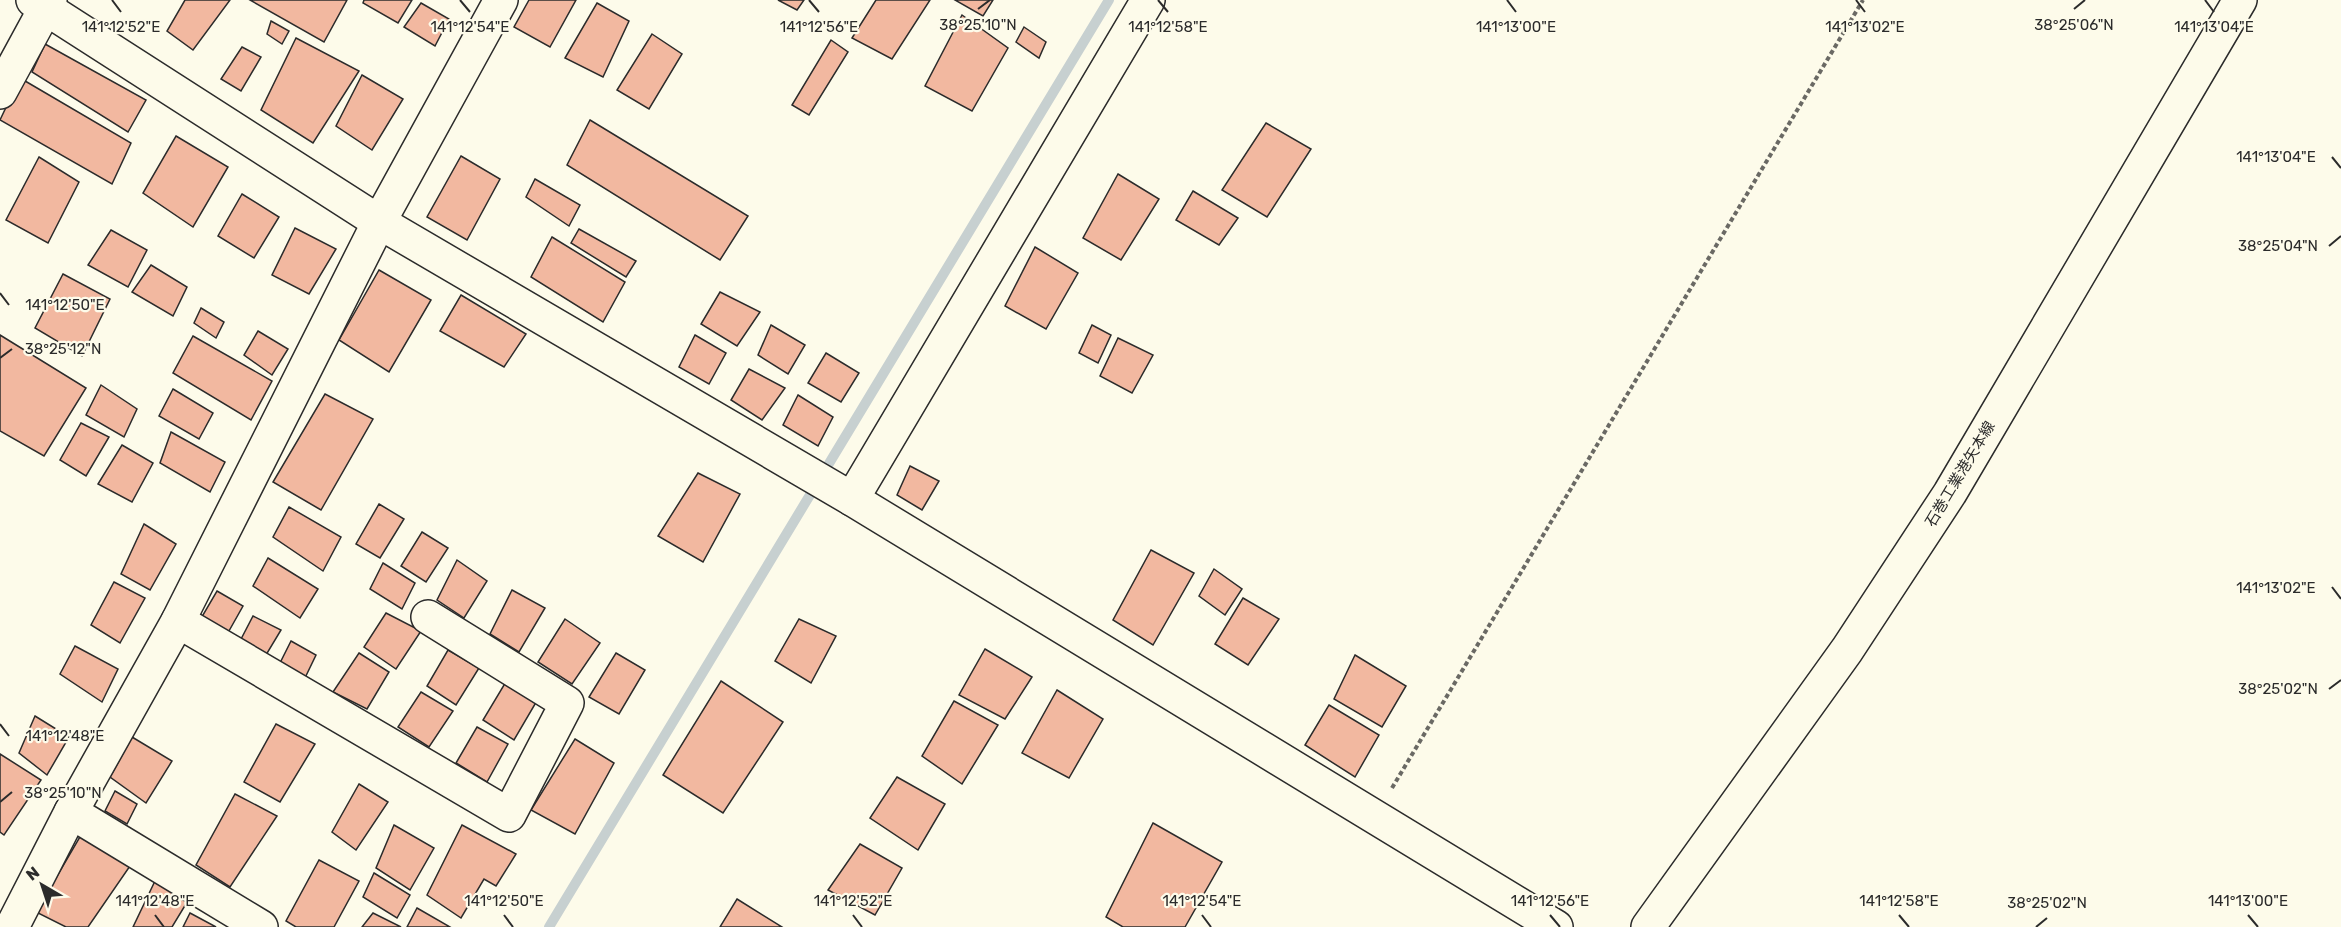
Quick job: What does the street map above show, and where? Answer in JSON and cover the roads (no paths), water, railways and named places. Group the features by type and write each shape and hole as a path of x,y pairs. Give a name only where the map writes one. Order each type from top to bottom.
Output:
{"street":[{"path":"12,927 71,812 177,621 379,222 501,0"},
{"path":"844,494 1148,0"},
{"name":"石巻工業港矢本線","path":"1648,927 1847,650 1950,493 2240,0"},
{"path":"0,92 43,2 379,222 844,494 1556,927"},
{"path":"177,621 509,815 567,704 428,617"},
{"path":"71,812 261,927"}],"waterway":[{"path":"549,927 1109,0"}]}
